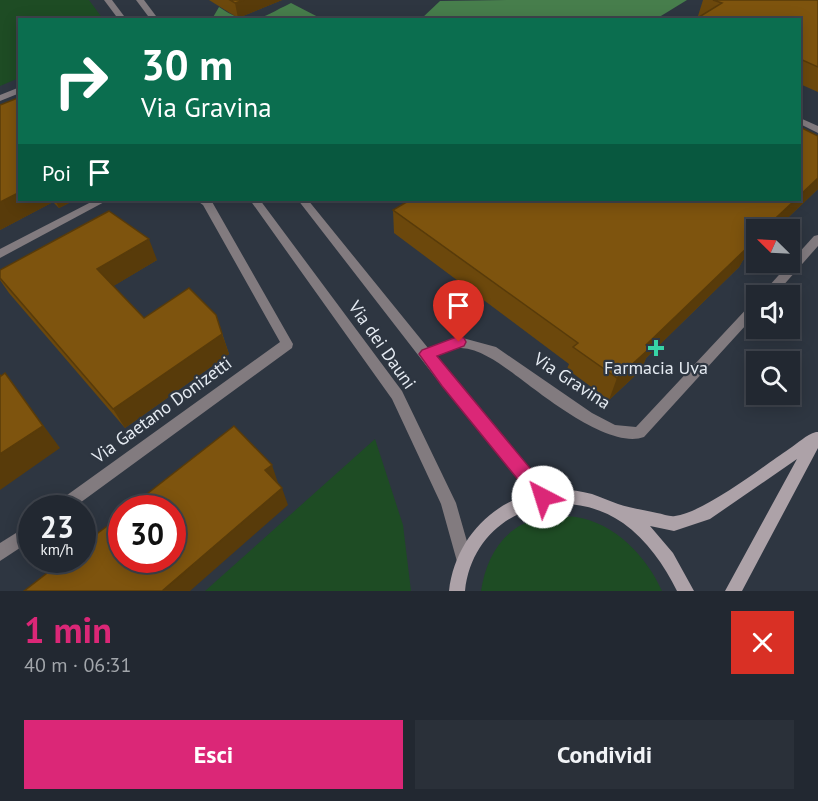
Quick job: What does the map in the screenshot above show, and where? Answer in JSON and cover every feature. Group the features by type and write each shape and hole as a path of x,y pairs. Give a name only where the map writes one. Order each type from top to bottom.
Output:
{"main road":[{"path":"457,591 464,559 483,529 510,507 543,497 578,498 613,510 674,524 705,514 817,437"},
{"path":"733,591 817,437"},
{"path":"613,510 643,529 668,557 686,591"}],"street":[{"path":"108,0 122,18"},
{"path":"140,0 154,18"},
{"path":"0,98 18,91"},
{"path":"801,122 818,130"},
{"path":"0,254 101,201"},
{"name":"Via Gaetano Donizetti","path":"79,495 287,344 207,203 203,201"},
{"name":"Via dei Dauni","path":"256,201 397,395 448,503 464,559"},
{"name":"Via dei Dauni","path":"304,201 447,382 543,497"},
{"path":"776,285 818,239"},
{"name":"Via Gravina","path":"427,354 459,342 491,351 587,417 613,430 639,433 746,317"},
{"path":"0,553 18,540"}],"green space":[{"path":"0,0 89,0 102,18 18,18 18,78 0,86"},
{"path":"687,0 658,18 422,18 440,1"},
{"path":"291,3 320,18 258,18 263,17"},
{"path":"219,7 239,18 213,18"},
{"path":"375,439 403,525 411,591 205,591"},
{"path":"548,517 573,517 604,526 638,554 656,578 662,591 481,591 485,572 498,545 521,525"}],"building":[{"path":"713,0 818,0 818,67 801,59 801,18 699,17 722,3"},
{"path":"18,98 18,193 0,202 0,105"},
{"path":"801,128 818,136 818,178 801,194"},
{"path":"408,201 794,201 775,219 746,219 746,249 646,345 650,348 617,378 573,347 578,343 393,210"},
{"path":"109,211 149,239 97,269 144,318 189,288 216,315 222,334 113,409 0,278 0,270"},
{"path":"5,373 43,426 0,454 0,375"},
{"path":"234,426 272,465 265,470 282,488 186,570 186,495 146,495"},
{"path":"108,526 108,573 183,573 162,591 24,591 47,573 96,573 96,534"}],"place":[{"name":"Farmacia Uva","path":"656,348"}],"route":[{"path":"459,342 427,354 447,382 543,497"}]}
